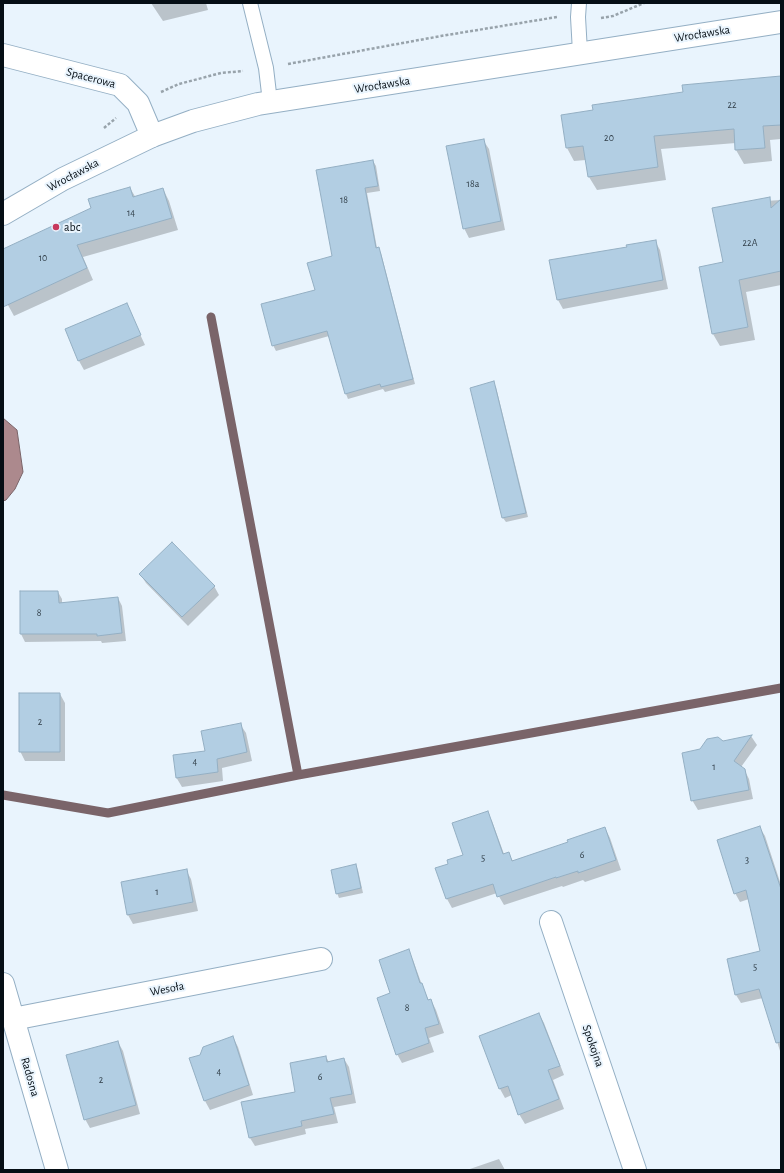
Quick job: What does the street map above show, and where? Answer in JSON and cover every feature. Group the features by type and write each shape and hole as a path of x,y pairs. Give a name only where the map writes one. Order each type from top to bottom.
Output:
{"street":[{"name":"Wrocławska","path":"3,214 63,179 152,136 193,121 258,104 580,52 781,22"},
{"name":"Spacerowa","path":"3,55 120,85 138,103 152,136"},
{"name":"Spokojna","path":"551,922 635,1170"},
{"name":"Wesoła","path":"13,1019 321,958"},
{"name":"Radosna","path":"3,984 56,1170"}],"lane":[{"path":"250,3 266,68 270,102"},
{"path":"579,3 578,17 580,52"}],"path":[{"path":"159,93 179,84 221,73 266,68 544,18 594,18 613,16 644,3"}],"shaded area":[{"path":"3,418 17,430 23,472 15,489 6,500 3,501"}],"building":[{"path":"781,76 781,125 763,126 765,148 735,150 734,129 654,136 658,167 588,177 583,146 566,148 561,115 593,110 592,105 683,92 682,85"},
{"path":"484,139 501,221 463,229 446,146"},
{"path":"373,160 378,186 365,188 376,248 379,247 413,379 381,387 380,384 345,394 327,331 272,346 261,304 315,290 307,263 332,256 316,170"},
{"path":"130,187 133,197 163,188 172,218 77,245 87,268 3,307 3,249 91,208 88,199"},
{"path":"770,197 771,208 781,199 781,271 739,280 748,327 712,334 699,267 723,262 712,208"},
{"path":"656,240 663,280 557,300 549,260 627,247 626,245"},
{"path":"127,303 141,335 78,361 65,329"},
{"path":"494,381 526,513 502,518 470,388"},
{"path":"172,542 215,586 182,617 139,574"},
{"path":"20,591 58,591 59,603 118,597 122,633 97,636 97,634 20,634"},
{"path":"19,693 60,693 60,752 19,752"},
{"path":"241,723 247,752 217,759 218,772 176,778 173,755 205,751 201,731"},
{"path":"752,735 734,761 745,769 749,790 691,801 682,753 700,749 707,739 718,737 723,741"},
{"path":"488,811 503,854 509,852 512,861 568,842 567,840 605,827 616,860 578,873 578,871 556,877 497,897 493,884 446,899 435,868 448,864 447,860 463,855 452,823"},
{"path":"760,826 781,889 781,1042 776,1043 759,989 735,995 727,959 760,951 746,890 734,894 717,840"},
{"path":"356,864 361,888 336,894 331,870"},
{"path":"187,869 193,902 127,915 121,882"},
{"path":"409,949 420,983 422,983 428,1000 431,999 439,1024 425,1028 429,1043 396,1055 377,998 390,993 379,960"},
{"path":"539,1013 560,1066 548,1070 559,1099 518,1115 508,1086 499,1089 479,1036"},
{"path":"233,1036 249,1085 204,1101 189,1058 200,1055 203,1047"},
{"path":"118,1041 136,1105 84,1120 66,1055"},
{"path":"326,1056 327,1062 344,1058 352,1094 330,1098 334,1114 301,1121 302,1126 249,1138 241,1102 295,1092 290,1063"}],"waterway":[{"path":"211,317 298,775"},
{"path":"3,795 108,813 298,775 781,688"}],"place":[{"name":"abc","path":"56,227"}]}
